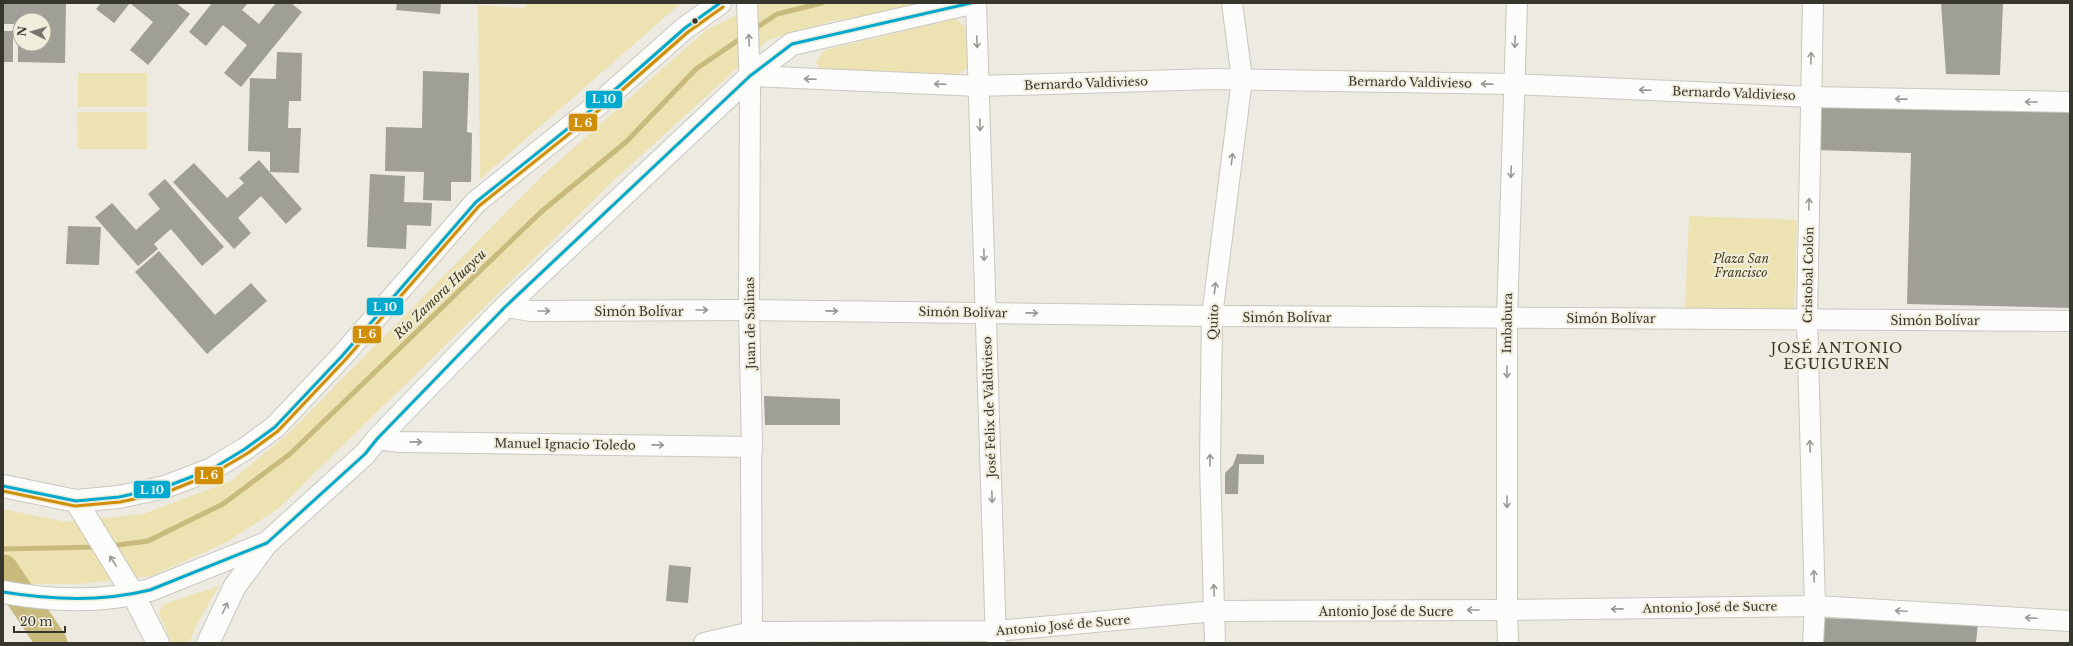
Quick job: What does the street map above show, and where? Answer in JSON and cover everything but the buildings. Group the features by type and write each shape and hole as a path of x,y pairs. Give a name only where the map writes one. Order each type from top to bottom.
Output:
{"main road":[{"path":"3,486 76,501 119,497 150,490 205,472 245,449 275,427 342,356 476,202 601,102 685,28 720,3"},
{"path":"208,643 235,586 267,543 365,454 377,439 505,307 750,76 792,44 971,3"},
{"path":"76,501 133,594 158,643"},
{"path":"4,593 65,599 133,594 150,590 267,543"}],"street":[{"name":"Juan de Salinas","path":"747,3 750,76 749,310 752,447 750,459 752,637"},
{"name":"José Felix de Valdivieso","path":"976,3 996,637"},
{"name":"Quito","path":"1215,643 1210,462 1212,316 1242,79 1232,3"},
{"name":"Imbabura","path":"1508,643 1507,318 1517,3"},
{"name":"Cristobal Colón","path":"1813,3 1810,96 1807,318 1815,606 1813,643"},
{"name":"Bernardo Valdivieso","path":"750,76 979,86 1242,79 1514,84 1810,96 2070,102"},
{"name":"Simón Bolívar","path":"505,307 531,311 749,310 1212,316 1807,318 2070,321"},
{"name":"Manuel Ignacio Toledo","path":"377,439 400,442 752,447"},
{"name":"Antonio José de Sucre","path":"704,643 752,637 996,637 1215,611 1507,610 1815,606 2070,620"}],"green space":[{"path":"526,3 681,3 480,179 478,5 524,8"},
{"path":"762,3 937,3 829,22 768,40 613,181 279,508 227,542 152,576 79,584 3,584 3,509 66,522 143,514 231,481 289,433 540,178 706,30"},
{"path":"955,19 968,29 969,67 955,76 819,68 816,62 825,50"},
{"path":"78,73 147,73 147,107 78,107"},
{"path":"77,112 147,112 147,149 78,149"},
{"name":"Plaza San Francisco","path":"1689,216 1797,220 1794,312 1685,309"},
{"path":"219,586 197,624 189,643 172,643 159,614 162,605"}],"waterway":[{"name":"Río Zamora Huaycu","path":"753,30 777,14 822,3"},
{"name":"Río Zamora Huaycu","path":"110,546 148,541 223,504 290,454 541,212 626,142 696,69 743,37"},
{"name":"Río Zamora Huaycu","path":"3,549 99,547"},
{"path":"3,570 52,643"}],"transit line":[{"path":"3,486 76,501 119,497 165,487 212,469 245,449 275,427 342,356 476,202 601,102 685,28 720,3"},
{"path":"3,592 59,598 95,598 132,594 150,590 267,543 365,454 377,439 505,307 750,76 792,44 971,3"},
{"path":"3,491 75,506 120,502 167,492 214,473 248,453 278,431 346,359 479,206 604,106 688,32 723,7"}],"district":[{"name":"JOSÉ ANTONIO EGUIGUREN","path":"1837,356"}]}
